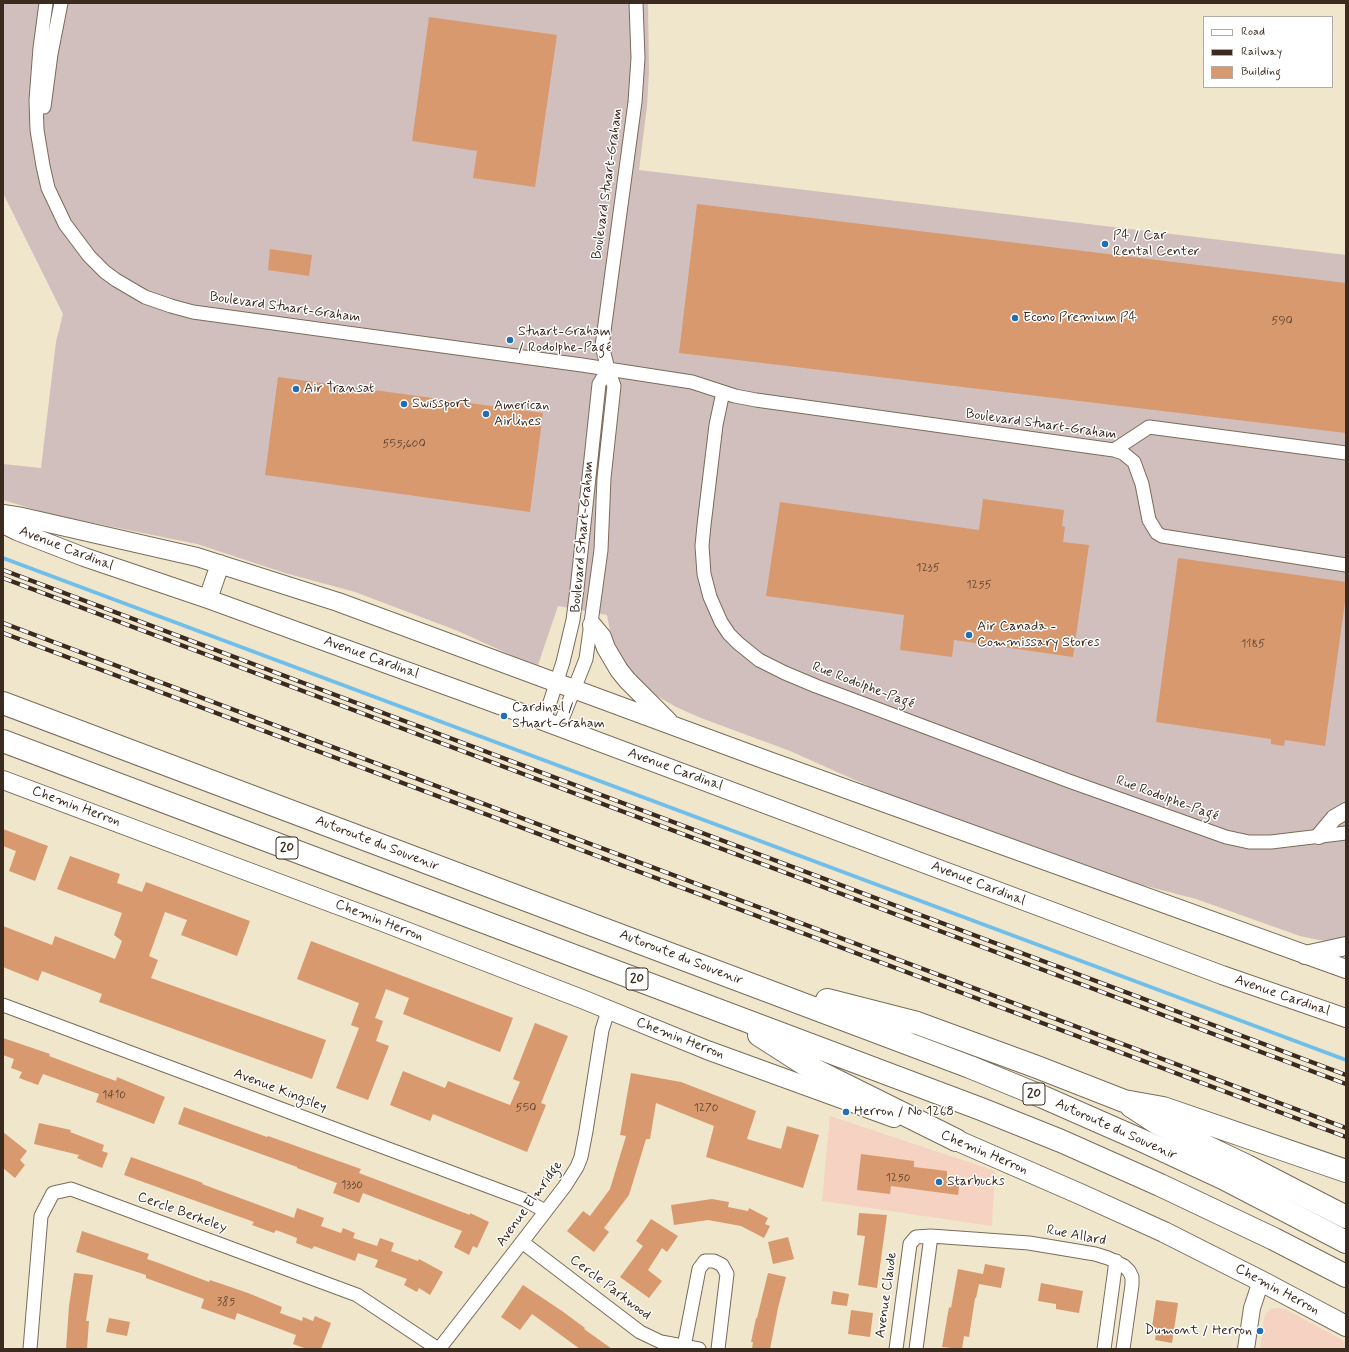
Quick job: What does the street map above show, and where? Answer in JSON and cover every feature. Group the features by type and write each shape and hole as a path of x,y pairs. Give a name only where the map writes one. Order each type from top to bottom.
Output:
{"highway":[{"name":"Autoroute du Souvenir","path":"3,703 920,1048 1043,1097 1223,1178 1346,1242"},
{"name":"20","path":"3,741 981,1109 1074,1147 1195,1201 1346,1276"},
{"path":"712,970 917,1023 1124,1101 1163,1108 1346,1171"},
{"path":"720,1011 809,1067 956,1140"},
{"path":"1124,1101 1157,1123 1247,1166 1346,1217"}],"main road":[{"name":"Avenue Cardinal","path":"3,514 22,517 220,564 374,614 673,725 1346,969"},
{"name":"Avenue Cardinal","path":"3,524 17,531 84,557 208,600 551,724 1222,975 1346,1018"},
{"path":"208,600 220,564"},
{"path":"592,625 602,637 606,648 619,670 627,680 673,725"},
{"name":"Chemin Herron","path":"3,780 380,921 714,1053 812,1090 956,1140 1164,1232 1346,1326"},
{"path":"1305,955 1346,946"}],"street":[{"name":"Boulevard Stuart-Graham","path":"46,3 40,48 36,100 40,151 45,177 53,201 65,224 81,246 105,272 116,280 145,297 158,302 205,314 608,369"},
{"name":"Boulevard Stuart-Graham","path":"40,151 46,86 61,3"},
{"name":"Boulevard Stuart-Graham","path":"551,724 565,685 584,667 592,625 601,550 604,478 614,386 604,355 603,338 637,80 636,3"},
{"name":"Boulevard Stuart-Graham","path":"551,724 565,685 567,646 576,603 599,384 608,369"},
{"path":"608,369 692,382 723,392"},
{"name":"Boulevard Stuart-Graham","path":"723,392 756,400 1114,450 1123,453 1134,462 1142,484 1150,520 1157,533 1162,536 1346,565"},
{"name":"Rue Rodolphe-Pagé","path":"723,392 716,425 704,518 702,546 704,574 710,597 718,616 729,634 746,651 771,667 816,686 1076,784 1226,837 1237,840 1261,842 1346,833"},
{"path":"1114,450 1149,427 1346,453"},
{"path":"1319,836 1334,818 1346,811"},
{"name":"Avenue Kingsley","path":"3,1005 518,1198 545,1211"},
{"name":"Avenue Elmridge","path":"439,1349 572,1176 581,1157 602,1030 608,1011"},
{"name":"Cercle Berkeley","path":"30,1349 41,1216 53,1193 71,1189 358,1295 439,1349"},
{"path":"916,1349 931,1236"},
{"name":"Avenue Claude","path":"896,1349 910,1244 916,1237 931,1236 1029,1243"},
{"name":"Cercle Parkwood","path":"522,1242 640,1332 661,1342 699,1349"},
{"name":"Rue Allard","path":"1029,1243 1095,1254 1116,1262 1124,1266 1129,1271 1132,1277 1132,1285 1123,1349"},
{"path":"684,1347 699,1269 705,1261 714,1261 722,1265 727,1274 718,1349"},
{"path":"1104,1349 1116,1262"},
{"path":"1246,1349 1252,1308 1261,1281"}],"shaded area":[{"path":"3,3 648,3 649,71 647,106 639,170 1346,255 1346,939 1336,942 1300,936 1196,899 1104,875 882,792 790,751 701,718 676,707 657,696 638,680 616,649 607,615 558,606 538,665 513,656 458,631 355,592 285,573 197,544 49,514 3,500 3,464 41,468 56,342 63,314 3,193"},
{"path":"830,1116 995,1171 992,1226 822,1201"},
{"path":"1271,1309 1285,1309 1346,1342 1346,1349 1260,1349 1266,1313"}],"building":[{"path":"429,17 557,35 535,187 473,178 477,151 412,141"},
{"name":"Econo Premium P4","path":"697,204 1346,283 1346,433 679,353"},
{"path":"270,249 312,255 309,276 268,270"},
{"path":"278,377 543,413 530,512 265,475"},
{"path":"983,499 1064,510 1062,526 1065,527 1063,542 1089,545 1073,657 954,640 952,657 900,650 904,615 766,596 780,502 979,530"},
{"path":"1178,558 1346,582 1346,595 1325,746 1285,740 1284,746 1271,744 1271,739 1156,722"},
{"path":"3,829 48,846 35,881 9,871 16,851 3,846"},
{"path":"70,856 120,874 117,883 142,892 146,882 250,921 237,956 181,935 187,920 165,912 149,956 158,960 151,978 326,1040 312,1079 99,1002 102,994 42,971 38,981 3,967 3,926 52,945 55,936 115,959 122,941 114,935 122,913 57,889"},
{"path":"311,941 513,1018 500,1052 403,1014 409,998 386,989 375,1018 383,1021 376,1041 389,1046 368,1100 336,1088 359,1028 351,1025 359,1003 297,979"},
{"path":"535,1023 568,1036 541,1103 546,1105 527,1152 433,1114 430,1121 390,1105 403,1071 445,1088 448,1081 510,1105 520,1082 513,1079"},
{"path":"3,1038 50,1054 49,1056 116,1081 117,1077 165,1097 154,1124 96,1102 99,1094 43,1074 38,1085 19,1078 22,1072 11,1068 14,1059 3,1055"},
{"path":"631,1073 681,1082 756,1111 747,1139 781,1149 787,1126 819,1135 803,1188 706,1157 714,1126 656,1103 650,1139 646,1139 629,1195 604,1228 609,1232 594,1252 567,1231 583,1211 590,1216 610,1189 626,1136 620,1135"},
{"path":"184,1107 361,1169 359,1173 470,1215 470,1213 489,1222 477,1248 473,1246 469,1255 454,1247 462,1231 363,1193 359,1203 333,1193 337,1183 178,1124"},
{"path":"39,1123 71,1130 70,1132 104,1145 102,1151 108,1153 102,1168 77,1158 79,1155 34,1144"},
{"path":"3,1132 27,1151 20,1160 25,1165 15,1178 3,1168"},
{"path":"861,1154 914,1161 914,1167 947,1171 947,1176 960,1177 958,1195 891,1186 890,1194 857,1190"},
{"path":"131,1157 294,1218 297,1208 324,1218 321,1226 341,1233 343,1228 355,1233 353,1238 377,1246 380,1238 394,1243 391,1251 418,1261 419,1259 443,1272 430,1295 419,1288 417,1292 404,1285 407,1279 375,1267 378,1260 358,1253 355,1261 314,1246 312,1249 296,1243 297,1238 276,1230 274,1233 252,1225 254,1222 124,1175"},
{"path":"712,1199 729,1202 728,1207 748,1211 749,1208 768,1218 765,1224 770,1226 764,1238 741,1226 708,1220 674,1225 671,1205"},
{"path":"859,1213 887,1215 877,1288 858,1285 865,1236 857,1235"},
{"path":"651,1219 678,1236 667,1252 662,1248 648,1270 662,1281 649,1298 620,1277 643,1246 636,1241"},
{"path":"82,1231 149,1254 147,1259 209,1282 210,1280 248,1293 282,1307 280,1313 302,1321 303,1317 313,1321 315,1316 331,1323 321,1349 307,1349 293,1344 296,1335 237,1313 235,1320 201,1308 204,1299 146,1278 146,1275 76,1252"},
{"path":"788,1237 794,1259 773,1264 768,1242"},
{"path":"985,1264 1005,1268 1001,1288 979,1284 975,1298 969,1337 964,1336 962,1349 942,1347 958,1269 983,1274"},
{"path":"74,1273 93,1275 86,1321 89,1321 87,1349 66,1349 69,1306"},
{"path":"768,1273 786,1277 770,1349 752,1349 753,1342 751,1342 756,1318"},
{"path":"1041,1283 1083,1291 1079,1313 1056,1309 1056,1304 1038,1301"},
{"path":"523,1285 562,1311 612,1349 580,1349 532,1314 520,1330 501,1317"},
{"path":"833,1291 849,1294 847,1306 831,1304"},
{"path":"1156,1300 1178,1303 1172,1343 1155,1340 1157,1328 1152,1327"},
{"path":"851,1310 873,1313 870,1337 848,1334"},
{"path":"109,1318 130,1322 127,1336 106,1332"}],"waterway":[{"path":"3,558 1346,1060"}],"railway":[{"path":"3,570 1346,1075"},
{"path":"3,578 1346,1084"},
{"path":"3,623 1346,1128"},
{"path":"3,633 1346,1137"}],"place":[{"name":"P4 / Car Rental Center","path":"1105,244"},
{"name":"Econo Premium P4","path":"1015,318"},
{"name":"Stuart-Graham / Rodolphe-Pagé","path":"510,340"},
{"name":"Air Transat","path":"296,389"},
{"name":"Swissport","path":"404,404"},
{"name":"American Airlines","path":"486,414"},
{"name":"Air Canada - Commissary Stores","path":"969,635"},
{"name":"Cardinal / Stuart-Graham","path":"504,716"},
{"name":"Herron / No 1268","path":"846,1112"},
{"name":"Starbucks","path":"939,1182"},
{"name":"Dumont / Herron","path":"1260,1331"}]}
